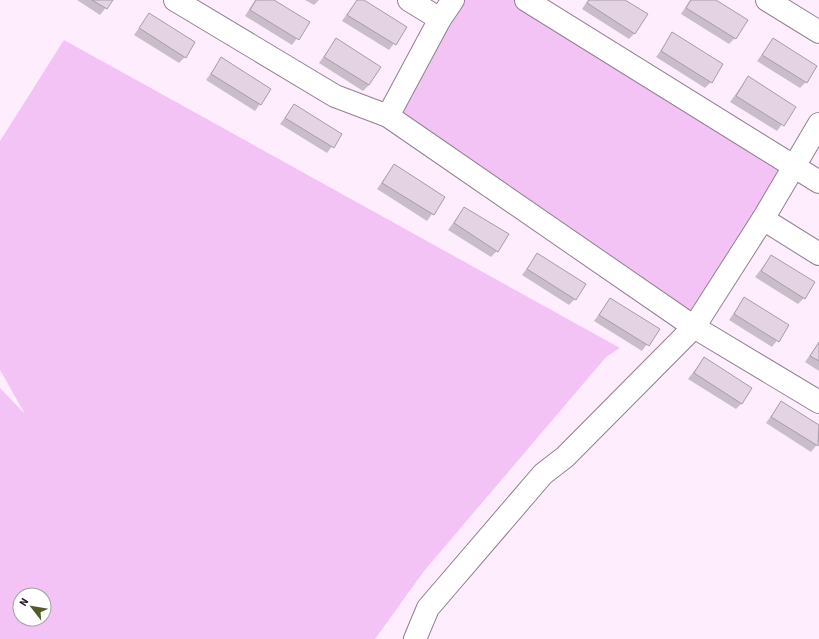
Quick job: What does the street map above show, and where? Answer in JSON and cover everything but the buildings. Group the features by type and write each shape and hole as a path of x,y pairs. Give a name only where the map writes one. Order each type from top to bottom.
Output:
{"street":[{"path":"175,0 336,96 388,116 694,327 819,402"},
{"path":"409,0 440,19"},
{"path":"388,116 440,19 453,0"},
{"path":"526,0 819,182"},
{"path":"767,0 819,32"},
{"path":"415,639 428,608 543,474 565,457 694,327 762,219 819,124"},
{"path":"762,219 819,254"}],"shaded area":[{"path":"456,0 526,0 794,166 694,327 388,116"},
{"path":"64,40 620,348 606,357 424,571 375,639 0,639 0,388 25,414 0,370 0,141"}]}
